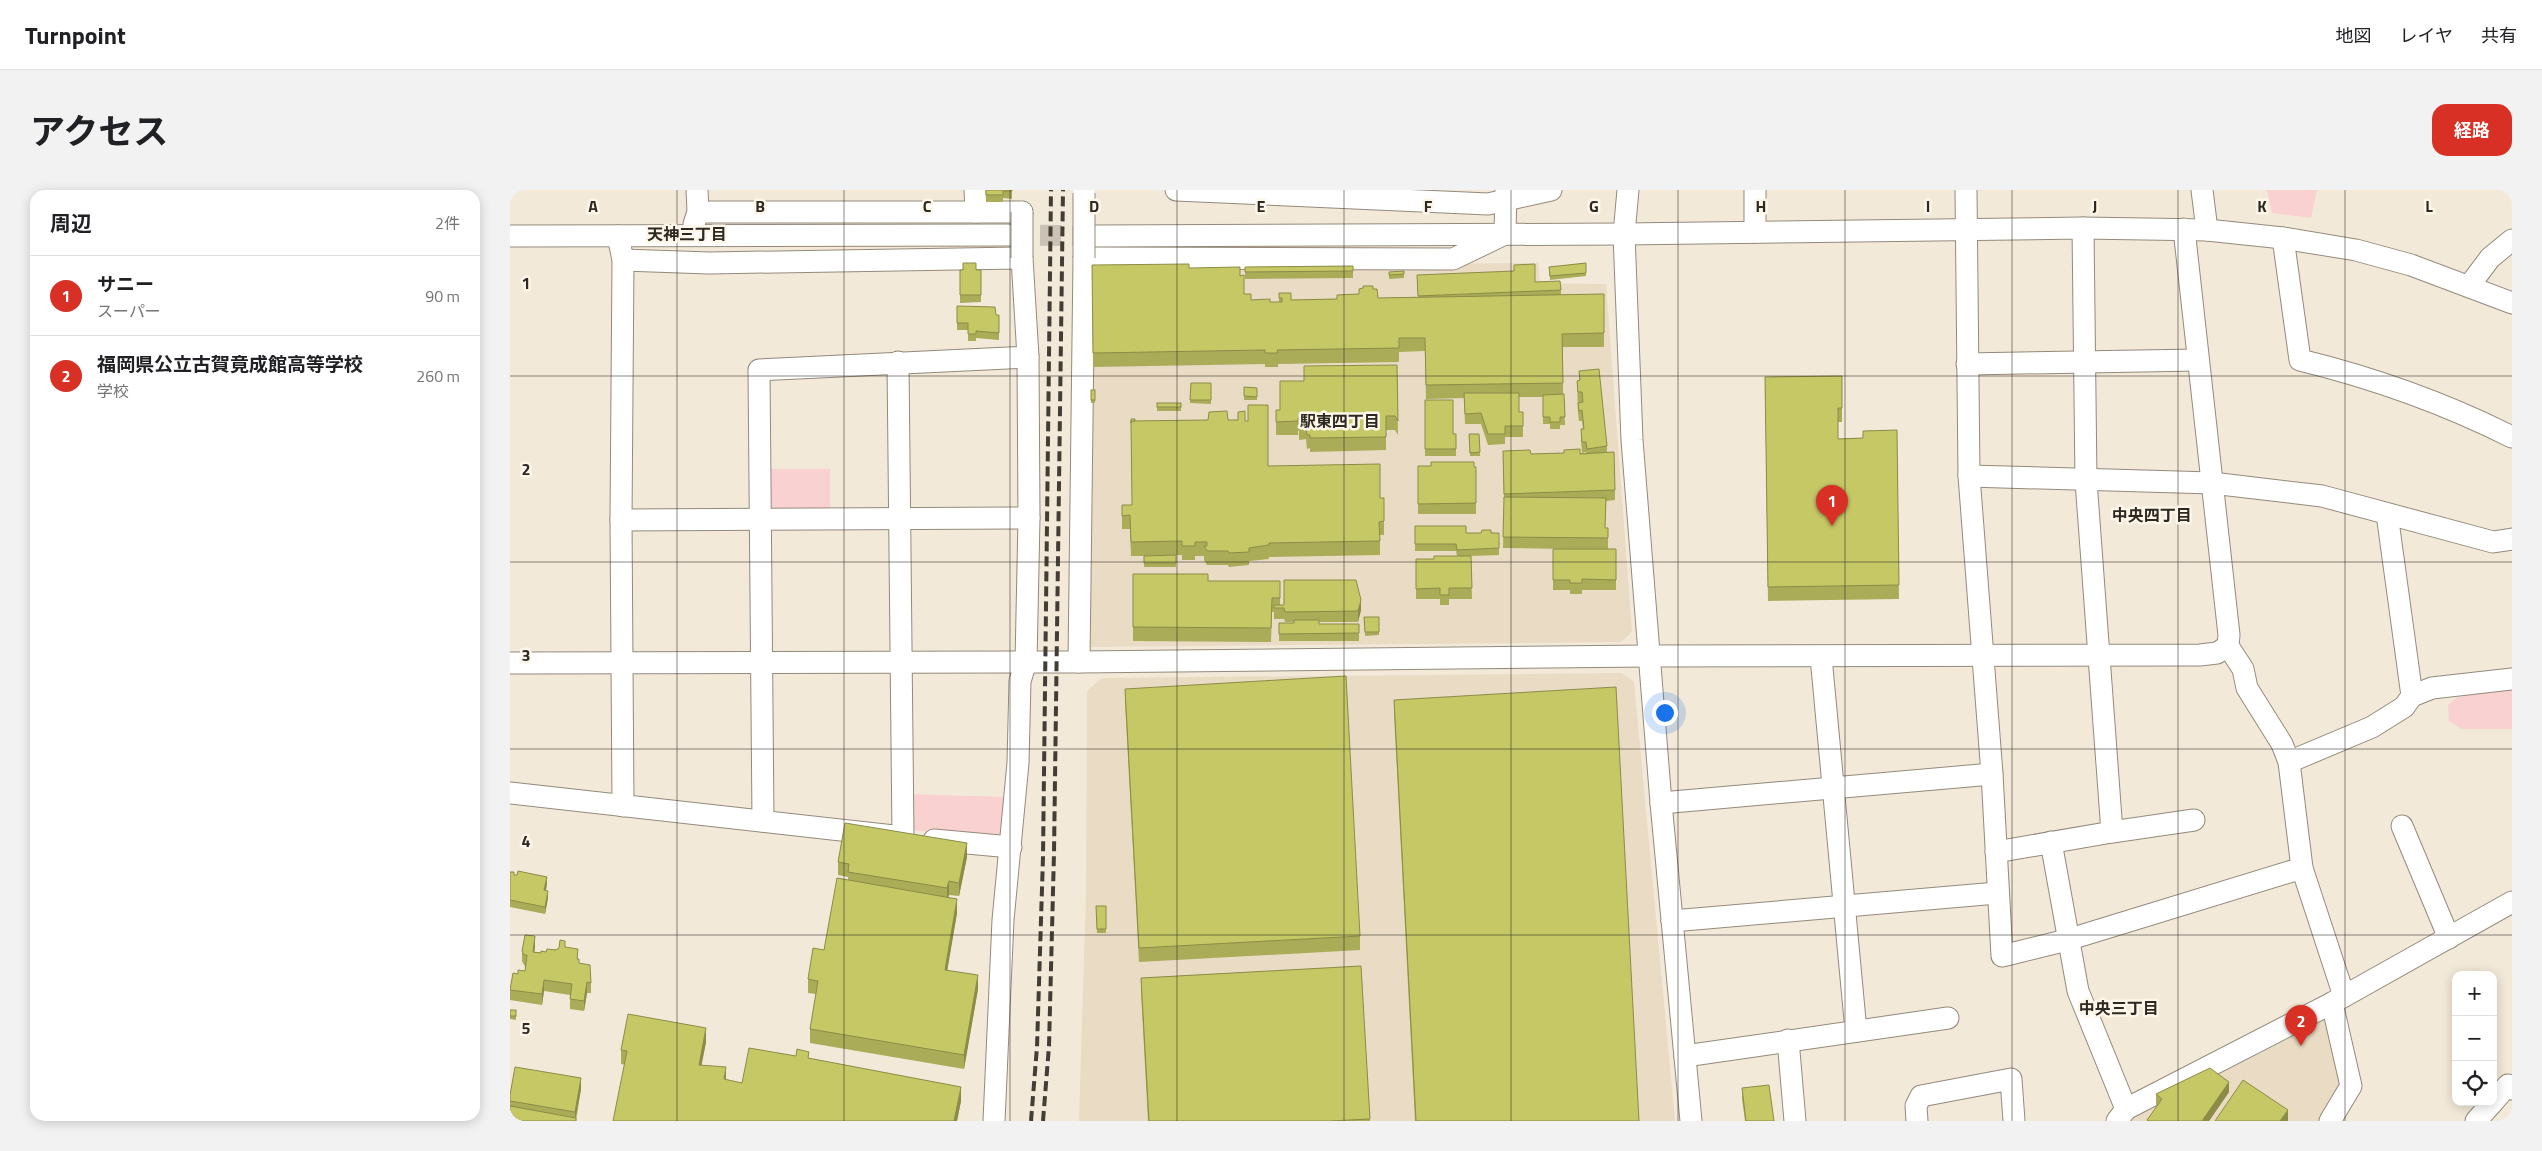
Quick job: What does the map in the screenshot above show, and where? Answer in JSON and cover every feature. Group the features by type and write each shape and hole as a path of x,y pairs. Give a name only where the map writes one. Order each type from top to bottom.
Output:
{"street":[{"path":"691,236 698,212 697,190"},
{"path":"975,190 976,212"},
{"path":"1176,190 1399,195 1488,204 1506,195 1551,190"},
{"path":"1628,190 1624,234 1632,440 1648,656 1691,1121"},
{"path":"1754,190 1755,232"},
{"path":"1966,190 1969,476 1973,556 1984,657 2002,956 2067,940 2302,868"},
{"path":"2202,190 2207,230"},
{"path":"1079,662 1086,191"},
{"path":"1505,234 1506,195"},
{"path":"698,212 1022,212 1022,258 1028,357 1029,518 1026,662 1020,681 1018,763 1003,920 994,1121"},
{"path":"1095,236 1624,234 1967,228 2207,230 2283,238 2356,250 2411,266 2512,303"},
{"path":"2083,228 2086,481 2112,832"},
{"path":"2184,229 2229,635 2228,646 2243,668 2247,688 2282,744 2289,762 2302,868 2338,999 2351,1086 2330,1121"},
{"path":"1084,258 1453,259 1505,234"},
{"path":"510,236 1008,235"},
{"path":"618,236 623,260 621,520 623,806"},
{"path":"2283,238 2300,360 2354,373 2422,397 2463,413 2512,437"},
{"path":"2469,286 2490,258 2512,240"},
{"path":"623,260 709,263 1022,258"},
{"path":"763,822 759,370 1028,357"},
{"path":"1967,364 2198,360"},
{"path":"898,362 904,837"},
{"path":"1969,476 2086,481 2212,483 2322,496 2493,542 2512,539"},
{"path":"2387,514 2412,696"},
{"path":"621,520 1029,518"},
{"path":"510,664 1079,662 1648,656 1984,657 2200,655 2217,653 2228,646"},
{"path":"1821,657 1856,1031"},
{"path":"2289,762 2372,727 2404,707 2412,696 2432,688 2512,679"},
{"path":"1661,803 1992,774"},
{"path":"510,793 763,822 1011,847"},
{"path":"1996,852 2194,820"},
{"path":"2402,826 2449,938"},
{"path":"2051,842 2067,940 2078,991 2121,1115 2338,999 2512,902"},
{"path":"1672,921 1997,893"},
{"path":"1685,1056 1948,1018"},
{"path":"1788,1040 1795,1121"},
{"path":"1917,1121 1916,1106 1921,1096 2011,1079 2014,1121"},
{"path":"2497,1097 2508,1085 2512,1089"},
{"path":"2476,1121 2489,1106"}],"shaded area":[{"path":"2267,190 2317,190 2311,218 2272,213"},
{"path":"1538,263 1540,283 1606,284 1632,632 1621,642 1083,647 1089,267"},
{"path":"766,469 830,469 830,512 766,512"},
{"path":"1622,673 1634,682 1675,1121 1079,1121 1086,895 1087,691 1102,678"},
{"path":"2512,685 2512,729 2462,729 2449,721 2448,705 2456,698"},
{"path":"908,794 1006,797 1004,835 998,840 911,830"},
{"path":"2332,1010 2345,1081 2323,1121 2129,1121 2138,1110"}],"building":[{"path":"986,190 1012,191 1003,191 1003,195 986,195"},
{"path":"963,263 976,263 976,270 981,270 981,295 960,295 960,270 963,270"},
{"path":"1586,263 1586,273 1550,276 1549,267"},
{"path":"1189,264 1189,268 1240,267 1240,276 1244,275 1244,294 1251,294 1251,300 1270,299 1270,302 1282,302 1282,298 1279,298 1279,293 1291,293 1291,300 1337,299 1337,295 1359,294 1359,289 1363,288 1363,286 1373,286 1373,289 1377,289 1378,298 1604,294 1604,333 1562,334 1563,383 1426,385 1425,338 1399,338 1399,348 1277,350 1278,353 1265,353 1265,350 1093,353 1092,265"},
{"path":"1535,264 1535,282 1560,281 1561,290 1418,296 1417,275 1514,271 1514,265"},
{"path":"1353,266 1353,271 1245,272 1245,267"},
{"path":"1404,271 1404,274 1389,275 1389,272"},
{"path":"957,306 995,307 996,315 999,315 999,333 976,331 976,334 968,334 968,323 957,323"},
{"path":"1397,365 1398,421 1395,416 1386,416 1386,437 1310,438 1310,435 1307,435 1306,426 1299,426 1298,423 1307,423 1307,418 1298,418 1298,421 1276,422 1276,410 1280,410 1280,381 1304,381 1304,366"},
{"path":"1599,369 1607,446 1587,449 1586,442 1582,442 1581,429 1584,429 1582,410 1579,411 1578,403 1583,402 1582,392 1578,392 1577,381 1580,380 1579,371"},
{"path":"1842,376 1842,408 1838,408 1838,439 1863,438 1863,431 1897,430 1899,585 1768,587 1765,377"},
{"path":"1191,383 1211,383 1211,400 1190,400"},
{"path":"1244,387 1257,388 1257,397 1244,396"},
{"path":"1091,390 1095,390 1095,400 1091,400"},
{"path":"1464,393 1519,393 1519,412 1523,412 1523,426 1505,426 1505,434 1488,434 1481,413 1465,414"},
{"path":"1564,394 1565,417 1560,417 1560,422 1550,422 1550,417 1543,417 1543,395"},
{"path":"1425,400 1453,400 1453,434 1456,434 1456,449 1425,449"},
{"path":"1157,403 1181,403 1181,407 1157,407"},
{"path":"1248,405 1268,405 1268,466 1380,464 1380,498 1384,498 1384,521 1379,522 1380,541 1269,543 1269,545 1249,548 1249,552 1229,553 1228,551 1207,551 1204,546 1207,546 1207,542 1195,542 1195,546 1182,546 1182,541 1131,542 1130,515 1122,516 1122,505 1132,505 1131,421 1208,420 1209,412 1227,411 1228,420 1238,420 1238,412 1245,411 1245,421 1248,421"},
{"path":"1469,434 1479,434 1480,452 1470,453"},
{"path":"1580,449 1580,454 1614,452 1615,490 1504,494 1503,451 1530,450 1531,454 1564,453 1564,450"},
{"path":"1431,462 1474,462 1474,467 1476,467 1476,503 1418,504 1418,466 1431,466"},
{"path":"1504,497 1606,498 1605,528 1608,528 1608,538 1503,537"},
{"path":"1415,526 1466,526 1466,533 1481,533 1482,530 1491,530 1491,533 1499,533 1499,548 1457,550 1456,544 1415,544"},
{"path":"1553,549 1616,549 1616,580 1582,579 1582,583 1570,583 1570,580 1553,580"},
{"path":"1176,555 1176,563 1144,563 1144,556"},
{"path":"1434,556 1471,556 1472,588 1449,588 1449,595 1440,595 1440,588 1416,589 1416,559 1434,559"},
{"path":"1133,574 1208,574 1208,581 1280,581 1280,598 1272,598 1271,628 1133,627"},
{"path":"1284,580 1356,580 1361,600 1358,611 1285,612 1284,608 1274,608 1274,605 1284,605"},
{"path":"1364,617 1379,617 1379,632 1365,632"},
{"path":"1294,620 1319,620 1319,624 1359,624 1359,633 1279,634 1279,623 1294,623"},
{"path":"1346,676 1360,936 1139,948 1125,689"},
{"path":"1616,687 1639,1121 1416,1121 1394,700"},
{"path":"845,823 967,843 959,883 949,881 947,888 848,872 849,864 838,862"},
{"path":"518,871 547,877 544,890 548,891 545,907 510,900 510,872 514,872 514,875 517,875"},
{"path":"837,878 957,899 945,970 978,975 964,1055 810,1029 818,981 808,979 813,948 824,950"},
{"path":"1096,906 1106,906 1106,929 1097,929"},
{"path":"525,935 535,936 533,952 546,952 547,949 556,950 559,948 560,940 565,941 565,947 578,949 577,959 579,959 579,963 590,965 591,983 587,982 584,1001 570,999 572,984 544,980 542,994 510,990 513,973 518,974 518,970 525,971 527,955 524,955 522,951"},
{"path":"1361,966 1370,1119 1330,1121 1149,1121 1141,978"},
{"path":"510,1010 516,1010 516,1016 510,1016"},
{"path":"628,1014 706,1028 699,1065 726,1067 724,1079 742,1083 749,1048 796,1056 797,1049 809,1052 808,1058 961,1087 954,1121 613,1121 627,1051 621,1050"},
{"path":"515,1067 581,1078 575,1112 510,1101"},
{"path":"2210,1068 2229,1082 2202,1121 2147,1120 2162,1099 2156,1094"},
{"path":"2243,1080 2288,1110 2280,1121 2215,1121"},
{"path":"1769,1085 1774,1121 1746,1121 1742,1088"},
{"path":"510,1106 576,1118 576,1121 510,1121"}],"tunnel":[{"path":"1008,235 1095,236"}],"railway":[{"path":"1031,1121 1037,1047 1043,857 1051,190"},
{"path":"1043,1121 1049,1046 1054,853 1063,190"}],"place":[{"name":"サニー","path":"1832,526"},
{"name":"福岡県公立古賀竟成館高等学校","path":"2301,1046"}],"district":[{"name":"天神三丁目","path":"687,234"},
{"name":"駅東四丁目","path":"1340,421"},
{"name":"中央四丁目","path":"2152,515"},
{"name":"中央三丁目","path":"2119,1008"}]}
